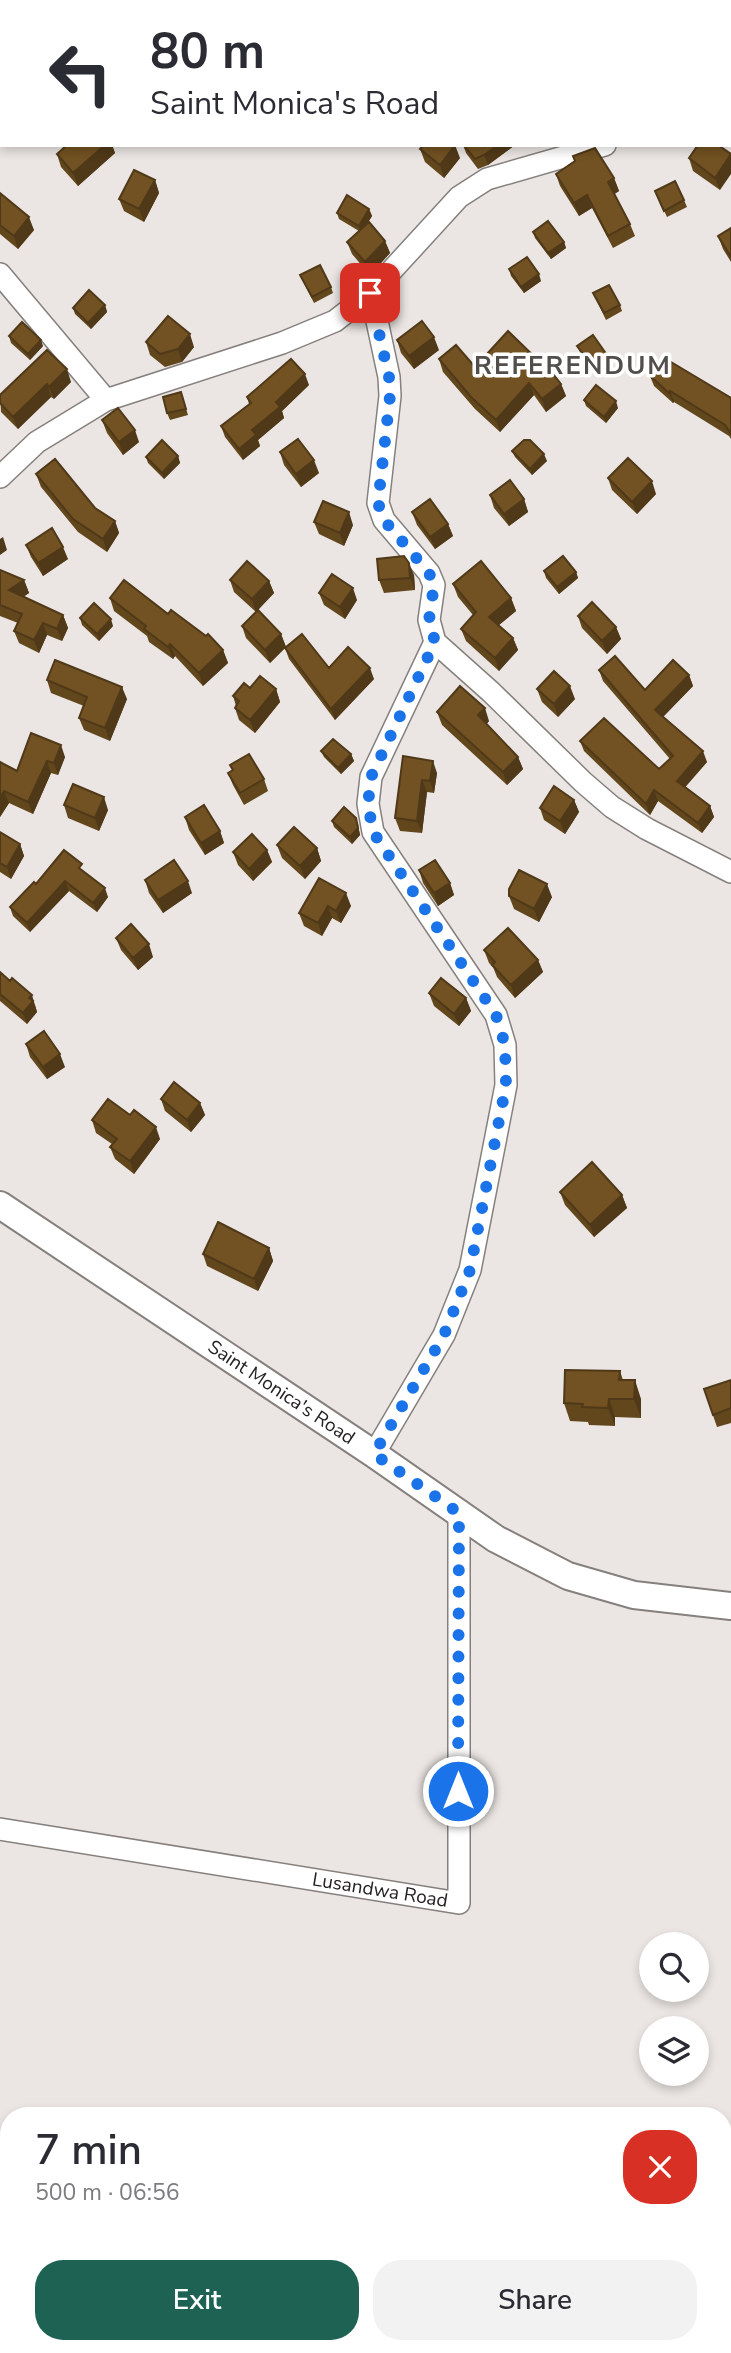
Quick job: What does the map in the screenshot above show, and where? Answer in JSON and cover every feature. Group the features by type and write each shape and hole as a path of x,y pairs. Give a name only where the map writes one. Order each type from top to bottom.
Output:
{"street":[{"path":"0,477 37,442 106,400 282,343 335,321 370,293 459,197 487,179 598,147"},
{"path":"0,274 106,400"},
{"path":"370,293 389,377 390,396 378,503 384,520 429,573 434,585 429,620 435,642 612,807 647,829 731,872"},
{"path":"374,1454 444,1335 470,1270 506,1085 505,1045 496,1015 373,832 371,823 368,804 371,777 435,642"},
{"name":"Saint Monica's Road","path":"0,1205 374,1454 496,1539 568,1576 634,1595 731,1606"},
{"name":"Lusandwa Road","path":"0,1829 458,1903 459,1513"}],"building":[{"path":"65,147 103,147 73,173 57,154"},
{"path":"422,147 454,147 440,165 420,149"},
{"path":"466,147 495,147 484,155 475,159"},
{"path":"697,147 721,147 731,154 715,178 689,158"},
{"path":"595,148 614,178 608,182 630,224 608,236 587,195 574,203 556,174 575,161 573,156"},
{"path":"134,170 155,180 139,209 119,199"},
{"path":"675,181 684,200 664,211 655,191"},
{"path":"0,193 29,217 14,236 0,225"},
{"path":"347,195 369,209 359,226 337,213"},
{"path":"548,221 564,242 548,253 533,232"},
{"path":"369,222 385,241 365,262 347,242"},
{"path":"731,228 731,257 718,236"},
{"path":"527,257 539,274 521,287 509,269"},
{"path":"320,265 331,287 312,297 300,275"},
{"path":"609,285 620,305 604,313 593,293"},
{"path":"89,290 105,305 88,323 73,308"},
{"path":"168,316 190,334 178,349 160,354 146,342"},
{"path":"422,321 434,337 409,356 397,340"},
{"path":"22,322 41,340 28,354 9,336"},
{"path":"508,331 545,364 561,384 542,399 529,383 496,420 471,397 439,359 456,345 475,367"},
{"path":"593,335 607,355 592,366 577,346"},
{"path":"47,350 67,369 13,417 0,403 0,395"},
{"path":"291,359 305,374 276,402 280,407 252,430 256,435 239,449 221,426 251,403 247,397"},
{"path":"666,359 731,398 731,434 725,425 670,391 669,393 650,376"},
{"path":"596,385 616,401 604,417 584,400"},
{"path":"181,392 186,409 167,413 163,397"},
{"path":"118,408 135,430 119,442 102,420"},
{"path":"298,439 314,460 296,474 280,452"},
{"path":"162,440 178,456 162,473 146,457"},
{"path":"524,440 530,440 544,454 530,469 512,451"},
{"path":"628,458 652,481 632,502 608,478"},
{"path":"55,459 95,508 115,521 103,539 73,519 36,474"},
{"path":"510,480 524,499 504,514 490,495"},
{"path":"430,499 448,524 430,537 412,512"},
{"path":"323,501 349,512 340,533 314,522"},
{"path":"52,528 63,547 38,563 26,545"},
{"path":"404,556 409,563 410,578 379,580 377,559"},
{"path":"563,556 576,572 557,587 544,571"},
{"path":"247,561 269,581 252,599 230,580"},
{"path":"481,561 511,598 489,617 513,638 495,658 461,629 476,612 453,584"},
{"path":"0,570 24,580 9,590 63,615 57,629 43,623 34,640 14,631 22,614 0,605"},
{"path":"332,574 353,588 340,607 319,593"},
{"path":"124,580 168,614 171,610 206,636 208,634 223,650 199,673 170,644 168,647 144,629 146,626 110,598"},
{"path":"592,602 616,627 602,641 578,616"},
{"path":"94,603 111,619 97,634 80,618"},
{"path":"258,610 281,634 265,650 242,626"},
{"path":"302,634 329,668 348,647 370,668 331,709 285,648"},
{"path":"615,656 645,690 673,660 689,675 655,710 703,751 677,781 710,806 698,823 654,790 646,804 580,741 604,718 659,769 673,756 599,670"},
{"path":"55,660 122,687 105,728 79,718 87,697 47,680"},
{"path":"554,671 570,686 554,704 537,689"},
{"path":"260,676 276,689 250,720 235,708 239,701 233,696 244,683 250,688"},
{"path":"460,686 485,708 478,715 518,757 503,772 437,712"},
{"path":"31,733 61,745 54,763 47,761 28,802 4,791 0,798 0,762 17,771"},
{"path":"333,739 351,754 338,768 321,751"},
{"path":"249,754 264,779 240,793 228,773 233,770 230,765"},
{"path":"403,756 433,761 430,781 422,780 417,821 395,818"},
{"path":"73,784 104,797 95,818 64,805"},
{"path":"554,786 574,800 560,821 540,808"},
{"path":"204,805 220,831 201,843 185,817"},
{"path":"344,807 356,818 358,828 350,837 332,821"},
{"path":"294,827 317,848 300,866 277,845"},
{"path":"0,832 20,844 7,867 0,863"},
{"path":"252,834 267,850 249,869 233,852"},
{"path":"64,850 82,864 79,868 105,888 93,903 65,881 27,923 10,907 34,882 36,884"},
{"path":"174,860 188,881 158,900 145,880"},
{"path":"435,860 450,883 434,893 419,870"},
{"path":"519,870 547,884 534,909 509,896 509,889"},
{"path":"319,878 346,893 336,911 328,906 318,923 299,913"},
{"path":"131,924 149,944 133,958 116,938"},
{"path":"508,928 538,960 511,985 492,965 495,962 484,950"},
{"path":"0,972 10,981 12,978 32,995 29,998 33,1001 23,1013 0,994"},
{"path":"441,978 466,998 454,1014 429,993"},
{"path":"44,1031 60,1054 43,1067 26,1044"},
{"path":"174,1082 200,1103 187,1120 161,1099"},
{"path":"108,1099 130,1115 134,1110 156,1127 130,1161 110,1147 117,1139 92,1120"},
{"path":"592,1162 622,1195 590,1225 560,1192"},
{"path":"218,1222 269,1248 254,1279 203,1254"},
{"path":"565,1370 620,1371 619,1380 635,1380 634,1399 609,1399 608,1408 564,1403"},
{"path":"731,1380 731,1408 713,1415 704,1389"}],"district":[{"name":"REFERENDUM","path":"573,365"}],"route":[{"path":"370,293 389,377 390,396 378,503 384,520 429,573 434,585 429,620 435,642 371,777 368,804 373,832 496,1015 505,1045 506,1085 470,1270 444,1335 374,1454 459,1513 458,1791"}]}
